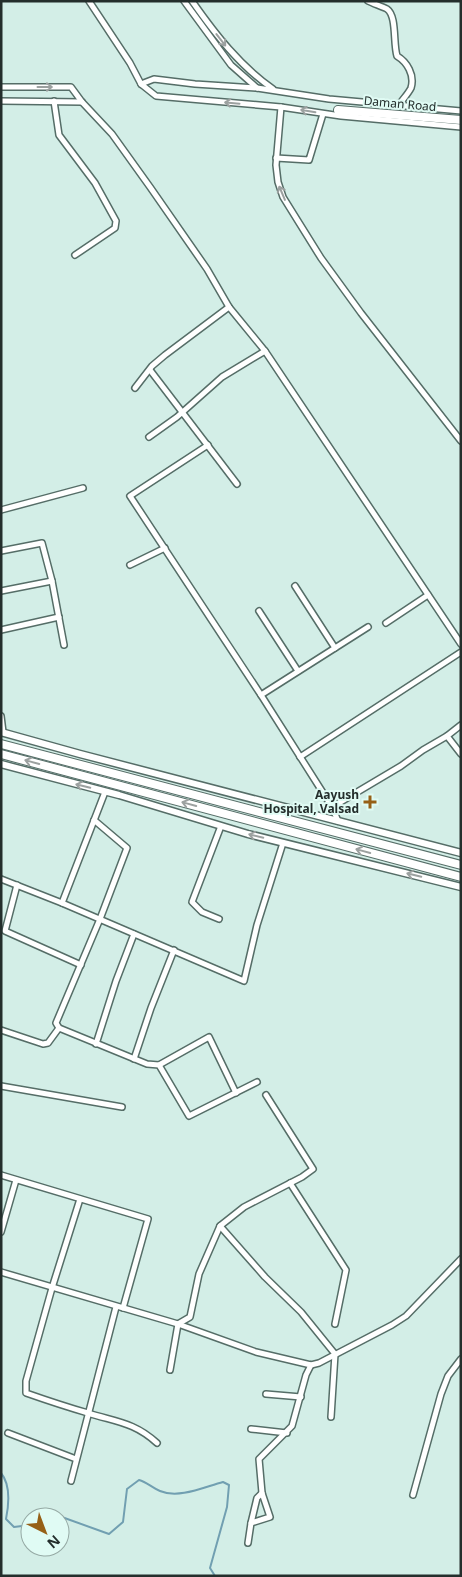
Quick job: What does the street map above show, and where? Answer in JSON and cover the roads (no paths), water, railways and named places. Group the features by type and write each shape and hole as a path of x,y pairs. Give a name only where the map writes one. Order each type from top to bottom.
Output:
{"main road":[{"name":"Daman Road","path":"338,110 461,120"},
{"path":"3,744 461,864"},
{"path":"3,754 461,877"}],"street":[{"path":"90,1 130,63 140,84 156,96 281,107 323,114 461,127"},
{"path":"184,1 232,65 257,88"},
{"path":"192,1 237,59 255,76 276,90"},
{"path":"368,1 392,13 394,49 397,56 404,60 412,77 411,88 398,105"},
{"path":"140,84 154,79 276,90 329,100 461,112"},
{"path":"1,87 71,87 82,102 112,134 207,269 228,307 265,351 461,644"},
{"path":"1,101 82,102"},
{"path":"54,102 59,135 95,183 116,221 115,228 75,255"},
{"path":"281,107 276,158 276,174 281,192 306,235 361,313 461,441"},
{"path":"276,158 309,160 323,114"},
{"path":"135,388 165,355 228,307"},
{"path":"150,437 222,378 265,351"},
{"path":"150,370 237,484"},
{"path":"208,445 130,496 261,695 332,807 338,821"},
{"path":"1,510 82,488"},
{"path":"1,551 42,542 52,581 64,645"},
{"path":"130,565 165,548"},
{"path":"1,591 52,581"},
{"path":"295,586 334,648"},
{"path":"386,623 428,595"},
{"path":"259,611 298,671"},
{"path":"1,630 59,617"},
{"path":"261,695 368,627"},
{"path":"300,757 461,652"},
{"path":"1,716 2,732 461,853"},
{"path":"332,807 401,766 461,725"},
{"path":"447,736 461,754"},
{"path":"1,764 283,843 461,887"},
{"path":"62,903 105,792"},
{"path":"207,822 211,810"},
{"path":"94,820 127,848 100,919 56,1023 58,1028 146,1064 159,1065 209,1037 236,1093"},
{"path":"219,919 202,912 192,902 221,826"},
{"path":"1,879 244,981 258,925 283,843"},
{"path":"17,885 5,931 81,965"},
{"path":"96,1044 116,981 134,934"},
{"path":"134,1059 151,1008 174,950"},
{"path":"1,1030 43,1044 48,1043 58,1028"},
{"path":"159,1065 189,1116 257,1082"},
{"path":"1,1086 122,1107"},
{"path":"170,1370 178,1324 190,1317 199,1274 220,1226 244,1207 313,1169 266,1095"},
{"path":"1,1175 148,1219 123,1308"},
{"path":"1,1232 16,1180"},
{"path":"290,1183 346,1270 335,1324"},
{"path":"80,1199 52,1288 26,1381 26,1393 88,1414 132,1425 145,1432 157,1443"},
{"path":"220,1226 265,1277 301,1312 335,1354 331,1417"},
{"path":"1,1272 178,1324 256,1352 311,1365 319,1363 406,1316 461,1259"},
{"path":"71,1480 116,1306"},
{"path":"413,1495 441,1394 448,1376 461,1359"},
{"path":"251,1523 270,1517 262,1493 259,1459 292,1426 296,1418 306,1375 311,1365"},
{"path":"266,1394 300,1397"},
{"path":"252,1429 287,1433"},
{"path":"8,1433 76,1459"},
{"path":"248,1543 257,1498 262,1493"}],"waterway":[{"path":"1,1473 8,1489 6,1519 14,1527 20,1526"},
{"path":"70,1520 109,1534 123,1522 127,1489 139,1480 160,1491 175,1494 223,1482 229,1485 227,1507 210,1568 215,1576"}],"place":[{"name":"Aayush Hospital, Valsad","path":"370,802"}]}
